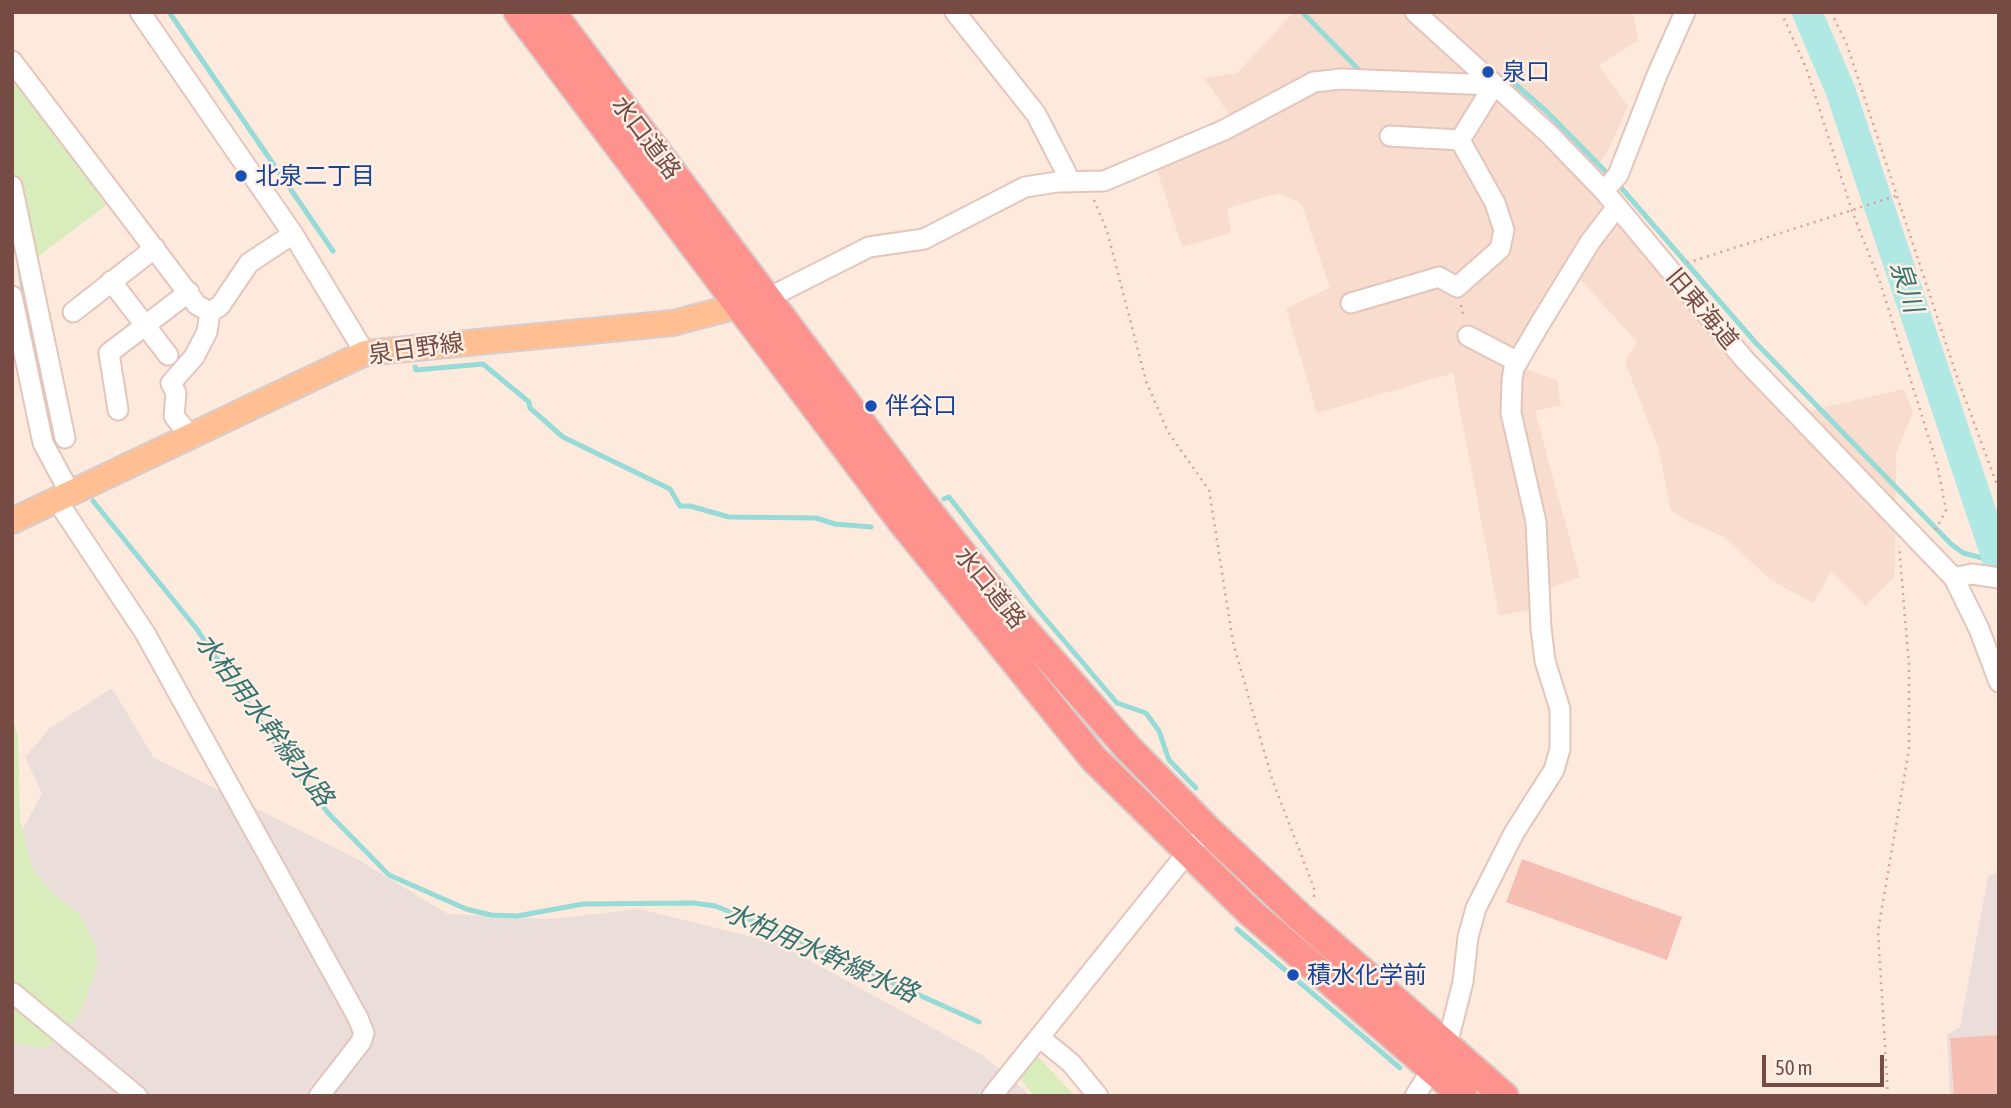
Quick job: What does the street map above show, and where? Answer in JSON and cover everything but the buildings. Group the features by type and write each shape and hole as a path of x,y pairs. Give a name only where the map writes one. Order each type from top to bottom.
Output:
{"highway":[{"name":"水口道路","path":"518,12 736,305 999,645 1094,759 1187,852 1346,997 1463,1096"},
{"name":"水口道路","path":"551,12 913,492 1010,614 1128,748 1207,829 1300,917 1504,1096"}],"main road":[{"name":"泉日野線","path":"12,521 365,353 673,323 768,298"}],"street":[{"path":"140,12 293,234 365,353"},
{"path":"955,12 1036,114 1075,182"},
{"name":"旧東海道","path":"1415,12 1550,135 1610,184 1616,208 1744,359 1898,519 1963,576 1999,682"},
{"path":"1610,184 1685,12"},
{"path":"12,61 197,305 210,312"},
{"path":"768,298 869,247 923,239 1025,187 1104,181 1224,130 1314,82 1341,79 1494,85 1460,141"},
{"path":"1390,136 1460,141"},
{"path":"1351,303 1439,277 1457,287 1500,249 1504,230 1495,203 1460,141"},
{"path":"12,186 65,438"},
{"path":"1415,1096 1447,1045 1463,982 1468,937 1476,908 1514,833 1554,770 1560,749 1560,709 1545,661 1541,628 1536,522 1511,413 1512,380 1518,362 1590,242 1616,208"},
{"path":"210,312 220,306 249,262 293,234"},
{"path":"73,312 155,248"},
{"path":"111,281 168,355"},
{"path":"118,410 108,353 189,292"},
{"path":"12,296 43,443 63,496 145,633 358,1018 363,1034 361,1042 318,1096"},
{"path":"190,436 174,416 176,393 170,383 194,357 207,332 210,312"},
{"path":"1468,336 1518,362"},
{"path":"1963,576 1999,578"},
{"path":"992,1096 1207,829"},
{"path":"13,993 137,1096"},
{"path":"1039,1037 1071,1063 1098,1096"}],"path":[{"path":"1781,12 1807,70 1880,282 1937,464 1946,510 1940,525"},
{"path":"1831,12 1847,45 1948,350 1999,490"},
{"path":"1075,182 1092,194 1107,231 1146,381 1168,432 1209,490 1233,642 1272,779 1314,888 1314,903 1300,917"},
{"path":"1676,276 1690,261 1897,196"},
{"path":"1457,287 1468,336"},
{"path":"1888,1096 1878,931 1909,749 1909,666 1900,583 1898,519"}],"shaded area":[{"path":"1294,12 1633,12 1638,41 1599,65 1628,106 1607,153 1583,183 1786,416 1904,389 1913,412 1896,454 1895,576 1865,606 1831,572 1813,603 1771,580 1724,537 1685,520 1671,510 1658,447 1625,362 1637,342 1570,268 1512,364 1557,380 1561,405 1535,411 1580,577 1534,594 1532,610 1499,615 1453,373 1317,413 1286,308 1330,288 1302,205 1280,193 1227,208 1231,233 1182,247 1156,167 1239,129 1204,78 1237,73"},
{"path":"112,688 154,758 352,856 448,914 551,919 639,909 778,943 984,1056 1031,1096 12,1096 12,849 42,794 25,757 50,728"},
{"path":"1999,871 1999,1096 1950,1096 1947,1035 1960,1027 1988,876"}],"green space":[{"path":"12,74 109,203 32,261 12,180"},
{"path":"12,713 18,736 20,820 34,871 53,894 79,913 95,945 98,965 81,1011 64,1035 46,1048 12,1043"},
{"path":"1025,1043 1075,1096 1034,1096 1020,1078 1009,1056"}],"waterway":[{"path":"169,12 333,251"},
{"path":"1302,12 1361,72"},
{"name":"泉川","path":"1807,12 1841,92 1999,565"},
{"path":"1496,77 1506,76 1546,111 1610,176"},
{"path":"1617,183 1755,342 1951,544 1963,553 1998,562"},
{"name":"水柏用水幹線水路","path":"20,268 29,331"},
{"path":"415,367 416,370 483,364 529,402 530,408 563,437 670,489 680,506 690,506 729,517 816,518 835,524 871,527"},
{"path":"944,499 949,497 1032,603 1117,703 1146,713 1159,731 1169,760 1196,788"},
{"name":"水柏用水幹線水路","path":"93,501 196,628 293,769 329,814 389,875 466,909 491,915 517,916 583,904 694,903 715,906 762,924 979,1022"},
{"path":"1237,929 1400,1068"}],"place":[{"name":"泉口","path":"1488,72"},
{"name":"北泉二丁目","path":"241,176"},
{"name":"伴谷口","path":"871,406"},
{"name":"積水化学前","path":"1293,975"}]}
